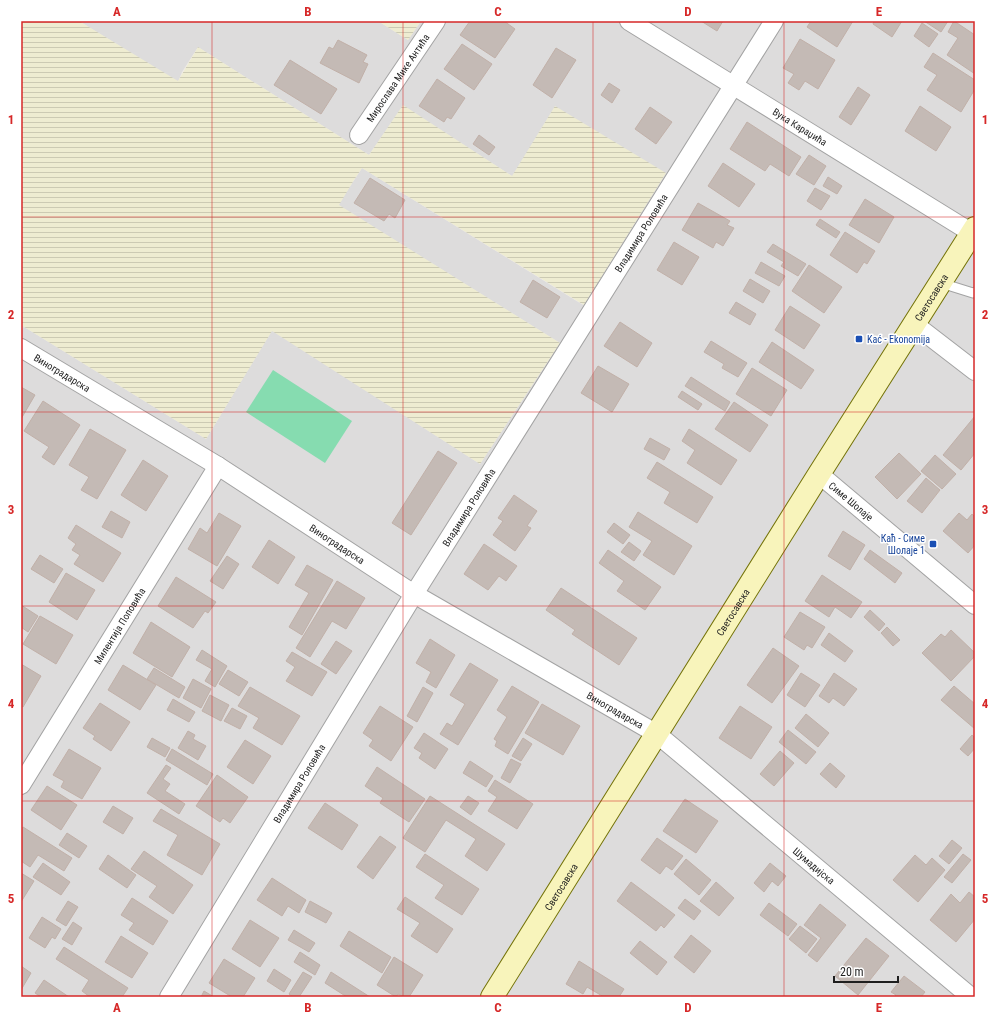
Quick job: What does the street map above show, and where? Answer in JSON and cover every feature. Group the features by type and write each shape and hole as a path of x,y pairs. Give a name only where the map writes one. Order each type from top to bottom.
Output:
{"main road":[{"name":"Светосавска","path":"492,997 973,230"}],"street":[{"name":"Мирослава Мике Антића","path":"359,135 436,21"},
{"name":"Вука Караџића","path":"629,21 973,230"},
{"name":"Владимира Роловића","path":"168,997 414,594 774,21"},
{"path":"914,324 975,371"},
{"name":"Виноградарска","path":"21,348 218,466 414,594 657,734"},
{"name":"Милентија Поповића","path":"21,785 218,466"},
{"name":"Симе Шолаје","path":"819,474 975,605"},
{"name":"Шумадијска","path":"657,734 971,997"}],"lane":[{"path":"941,283 973,293 975,292"}],"shaded area":[{"path":"21,21 79,21 178,81 198,47 369,155 403,105 512,176 555,106 666,173 584,305 362,168 354,180 339,205 560,343 480,464 272,331 206,439 21,325"},
{"path":"79,21 378,21 408,40 421,21 975,21 975,997 21,997 21,325 206,439 272,330 480,464 560,343 338,205 362,168 583,305 512,176 403,106 369,155 198,47 182,72 178,82"},
{"path":"378,21 421,21 408,40"}],"green space":[{"path":"273,370 352,421 325,463 246,412"}],"building":[{"path":"470,21 504,21 515,29 495,58 460,35"},
{"path":"701,21 723,21 717,31"},
{"path":"811,21 853,21 837,47 807,27"},
{"path":"874,21 902,21 892,37 873,24"},
{"path":"924,21 948,21 941,32"},
{"path":"954,21 975,35 975,74 947,55 958,38 948,32"},
{"path":"922,23 938,34 929,47 914,36"},
{"path":"800,39 835,60 818,89 805,81 799,90 788,83 794,74 783,68"},
{"path":"338,40 367,55 363,62 368,64 359,83 320,63 329,47 333,49"},
{"path":"462,44 492,64 474,90 444,69"},
{"path":"556,48 576,60 552,98 533,85"},
{"path":"933,53 975,80 975,89 961,112 927,90 937,75 924,67"},
{"path":"290,60 337,89 321,114 274,85"},
{"path":"437,79 465,98 451,119 447,117 444,122 419,106"},
{"path":"609,83 620,90 612,103 601,95"},
{"path":"858,87 870,95 851,125 839,117"},
{"path":"920,106 951,127 936,151 905,131"},
{"path":"650,107 672,122 656,144 635,129"},
{"path":"747,122 801,157 789,176 770,164 765,171 730,149"},
{"path":"479,135 495,147 489,155 473,144"},
{"path":"809,155 826,166 814,185 796,174"},
{"path":"723,163 755,184 739,207 708,186"},
{"path":"828,177 842,186 837,194 823,186"},
{"path":"370,178 405,200 395,218 389,214 384,221 354,203"},
{"path":"815,188 830,196 821,210 807,201"},
{"path":"865,199 894,217 879,243 849,225"},
{"path":"698,203 730,221 727,225 734,228 723,246 716,242 713,248 682,230"},
{"path":"820,219 840,232 836,238 816,225"},
{"path":"845,232 875,251 867,264 864,262 857,273 830,255"},
{"path":"674,242 699,257 682,285 657,270"},
{"path":"773,244 806,264 798,276 781,266 784,262 767,252"},
{"path":"761,262 785,276 779,286 755,273"},
{"path":"809,265 842,287 824,313 792,291"},
{"path":"750,279 770,291 763,303 743,291"},
{"path":"533,280 560,297 547,318 520,302"},
{"path":"736,302 756,314 750,325 729,313"},
{"path":"790,306 820,325 804,349 775,330"},
{"path":"620,322 652,343 637,367 604,346"},
{"path":"711,341 747,363 738,377 722,368 724,364 704,352"},
{"path":"772,342 814,370 801,389 759,362"},
{"path":"598,366 629,384 612,412 581,393"},
{"path":"752,368 787,390 771,416 736,394"},
{"path":"691,377 730,402 725,411 685,386"},
{"path":"21,387 35,395 21,419"},
{"path":"682,391 702,404 698,410 678,397"},
{"path":"43,401 80,425 54,465 42,457 49,447 24,431"},
{"path":"734,402 768,425 750,452 715,429"},
{"path":"975,416 975,453 961,470 943,455"},
{"path":"90,429 126,450 97,499 81,490 89,477 69,465"},
{"path":"689,429 737,460 721,485 687,463 695,450 682,441"},
{"path":"650,438 670,449 664,460 644,449"},
{"path":"438,451 457,463 411,535 392,523"},
{"path":"899,453 921,474 897,499 875,477"},
{"path":"935,455 956,474 942,489 921,471"},
{"path":"143,460 168,476 146,511 121,495"},
{"path":"657,462 713,497 697,523 664,503 670,492 647,478"},
{"path":"926,478 940,490 922,513 907,501"},
{"path":"514,495 537,511 527,526 531,528 515,551 493,535 503,521 498,518"},
{"path":"111,511 130,522 122,538 102,527"},
{"path":"638,512 692,546 674,575 643,555 652,541 629,527"},
{"path":"219,513 241,526 217,566 188,549 200,528 207,533"},
{"path":"959,513 967,520 972,514 975,517 975,545 968,553 943,531"},
{"path":"614,523 630,535 623,544 607,532"},
{"path":"76,525 121,553 103,582 74,564 80,555 72,550 76,544 68,538"},
{"path":"843,531 865,545 850,570 828,556"},
{"path":"269,540 295,557 278,584 252,567"},
{"path":"629,542 641,551 634,561 621,552"},
{"path":"484,544 517,566 506,581 499,576 488,590 464,574"},
{"path":"608,550 661,587 645,610 617,591 624,581 599,563"},
{"path":"870,550 902,573 895,583 864,559"},
{"path":"40,555 63,569 54,583 31,569"},
{"path":"227,556 239,564 223,589 210,581"},
{"path":"307,565 333,580 302,635 289,627 309,593 295,585"},
{"path":"66,573 95,590 77,620 49,602"},
{"path":"822,575 862,602 851,618 835,607 829,617 805,601"},
{"path":"176,577 216,602 208,613 205,611 193,628 158,606"},
{"path":"337,581 365,598 346,629 332,621 310,657 296,648"},
{"path":"561,588 637,638 619,665 572,634 575,630 546,610"},
{"path":"21,605 38,616 28,632 21,627"},
{"path":"870,610 885,624 879,631 864,617"},
{"path":"800,612 825,627 812,648 807,645 804,650 784,637"},
{"path":"40,616 73,635 56,664 23,644"},
{"path":"151,622 190,647 172,677 133,653"},
{"path":"887,627 900,640 893,646 881,633"},
{"path":"951,630 975,653 975,656 951,681 922,653 941,634 945,637"},
{"path":"829,633 853,651 845,662 821,645"},
{"path":"430,639 455,655 436,688 426,682 431,672 416,663"},
{"path":"336,641 352,651 336,674 321,664"},
{"path":"773,648 799,666 772,703 747,685"},
{"path":"202,650 227,666 215,687 205,681 212,669 196,660"},
{"path":"292,652 327,672 312,696 286,681 295,667 286,661"},
{"path":"470,663 498,680 458,745 440,734 447,723 452,726 465,704 450,695"},
{"path":"21,664 41,676 23,707 21,706"},
{"path":"123,665 156,685 140,710 108,690"},
{"path":"154,668 185,687 179,698 147,679"},
{"path":"228,670 248,682 239,696 219,684"},
{"path":"801,673 820,685 805,707 787,695"},
{"path":"834,673 857,689 844,706 833,698 829,703 819,696"},
{"path":"193,679 211,689 201,708 183,698"},
{"path":"512,686 539,702 508,754 495,746 497,741 494,739 507,717 497,710"},
{"path":"954,686 975,704 975,729 941,700"},
{"path":"250,687 300,716 282,745 253,728 259,718 238,706"},
{"path":"423,687 433,693 417,722 407,716"},
{"path":"210,695 229,705 221,721 202,711"},
{"path":"173,699 195,712 189,722 167,710"},
{"path":"100,703 130,722 111,751 93,739 95,736 83,728"},
{"path":"542,704 580,726 563,755 525,733"},
{"path":"380,706 413,727 391,761 369,746 373,740 363,733"},
{"path":"740,706 772,727 751,759 719,738"},
{"path":"232,708 247,716 240,729 224,721"},
{"path":"806,714 829,733 818,747 795,728"},
{"path":"788,730 816,752 806,764 779,742"},
{"path":"188,731 195,735 193,739 206,746 198,760 178,748"},
{"path":"424,733 448,749 435,769 419,758 422,753 414,748"},
{"path":"972,735 975,738 975,748 968,756 960,749"},
{"path":"152,738 170,748 165,757 147,747"},
{"path":"523,738 532,744 521,761 512,756"},
{"path":"245,740 271,756 253,784 227,767"},
{"path":"69,749 101,768 82,799 61,787 64,781 53,775"},
{"path":"172,749 213,774 207,785 166,760"},
{"path":"780,751 794,763 774,786 760,774"},
{"path":"511,759 521,764 510,783 501,778"},
{"path":"470,761 493,776 486,787 463,773"},
{"path":"830,763 845,776 836,788 820,774"},
{"path":"166,765 171,768 163,779 170,784 165,791 185,804 179,814 147,793"},
{"path":"377,767 425,799 409,822 380,803 383,798 365,786"},
{"path":"217,775 248,797 230,823 223,818 220,822 196,806"},
{"path":"495,780 533,804 517,829 488,811 497,797 488,791"},
{"path":"47,786 77,805 61,830 31,810"},
{"path":"430,796 505,844 487,871 465,856 476,839 446,820 425,852 403,838"},
{"path":"468,796 479,803 471,815 460,807"},
{"path":"685,799 718,821 696,853 663,831"},
{"path":"325,803 358,825 342,850 308,828"},
{"path":"113,806 133,818 123,834 103,822"},
{"path":"161,809 220,844 202,875 167,855 178,835 153,821"},
{"path":"23,827 72,858 64,871 38,855 30,867 21,861 21,830"},
{"path":"67,833 87,846 79,858 59,845"},
{"path":"380,836 396,847 373,879 357,867"},
{"path":"657,838 683,856 672,870 666,866 660,874 641,860"},
{"path":"952,840 962,848 949,864 939,856"},
{"path":"144,851 193,885 173,914 149,897 157,886 131,869"},
{"path":"425,854 479,889 462,915 435,898 444,885 416,867"},
{"path":"963,854 971,860 952,883 944,877"},
{"path":"108,855 136,875 127,888 99,869"},
{"path":"915,855 926,865 932,858 945,870 918,902 893,880"},
{"path":"686,859 711,880 699,895 674,874"},
{"path":"43,863 70,882 61,895 33,877"},
{"path":"770,863 786,876 778,886 772,881 764,892 754,883"},
{"path":"21,873 34,881 21,902"},
{"path":"272,878 306,900 299,913 288,906 282,916 257,900"},
{"path":"631,882 675,915 664,928 661,925 656,931 617,901"},
{"path":"716,882 734,898 719,916 700,901"},
{"path":"969,892 975,897 975,919 956,942 930,920 951,894 960,903"},
{"path":"405,897 453,929 437,953 411,936 420,923 397,909"},
{"path":"132,898 168,921 153,945 129,930 134,923 121,915"},
{"path":"685,899 701,911 694,920 678,908"},
{"path":"68,901 78,907 66,926 56,920"},
{"path":"310,901 332,913 326,923 305,912"},
{"path":"769,903 797,924 788,936 760,915"},
{"path":"820,904 846,925 817,962 808,955 821,938 804,925"},
{"path":"42,917 61,929 55,939 52,937 45,948 29,938"},
{"path":"250,920 279,938 260,967 232,949"},
{"path":"73,922 82,928 72,945 62,939"},
{"path":"800,926 817,939 806,953 789,939"},
{"path":"294,930 315,943 309,952 288,940"},
{"path":"349,931 391,957 382,973 340,946"},
{"path":"691,935 711,951 694,973 674,957"},
{"path":"121,936 148,953 132,978 105,962"},
{"path":"866,938 889,956 858,995 835,976"},
{"path":"640,941 667,962 657,975 630,953"},
{"path":"64,947 128,988 122,997 90,997 82,991 89,980 56,959"},
{"path":"300,952 320,965 315,975 294,962"},
{"path":"394,957 423,975 409,997 404,997 398,994 396,997 377,985"},
{"path":"224,959 255,978 243,997 232,997 209,983"},
{"path":"579,961 624,989 619,997 604,997 587,987 583,994 566,984"},
{"path":"21,966 31,973 21,990"},
{"path":"274,969 291,980 284,992 267,981"},
{"path":"303,972 312,977 299,997 293,997 289,994"},
{"path":"331,972 370,997 347,997 325,983"},
{"path":"904,976 925,992 921,997 894,997 896,995 891,992"},
{"path":"44,980 69,997 41,997 35,993"},
{"path":"204,991 214,997 201,997"}],"place":[{"name":"Kać - Ekonomija","path":"859,339"},
{"name":"Каћ - Симе Шолаје 1","path":"933,544"}]}
